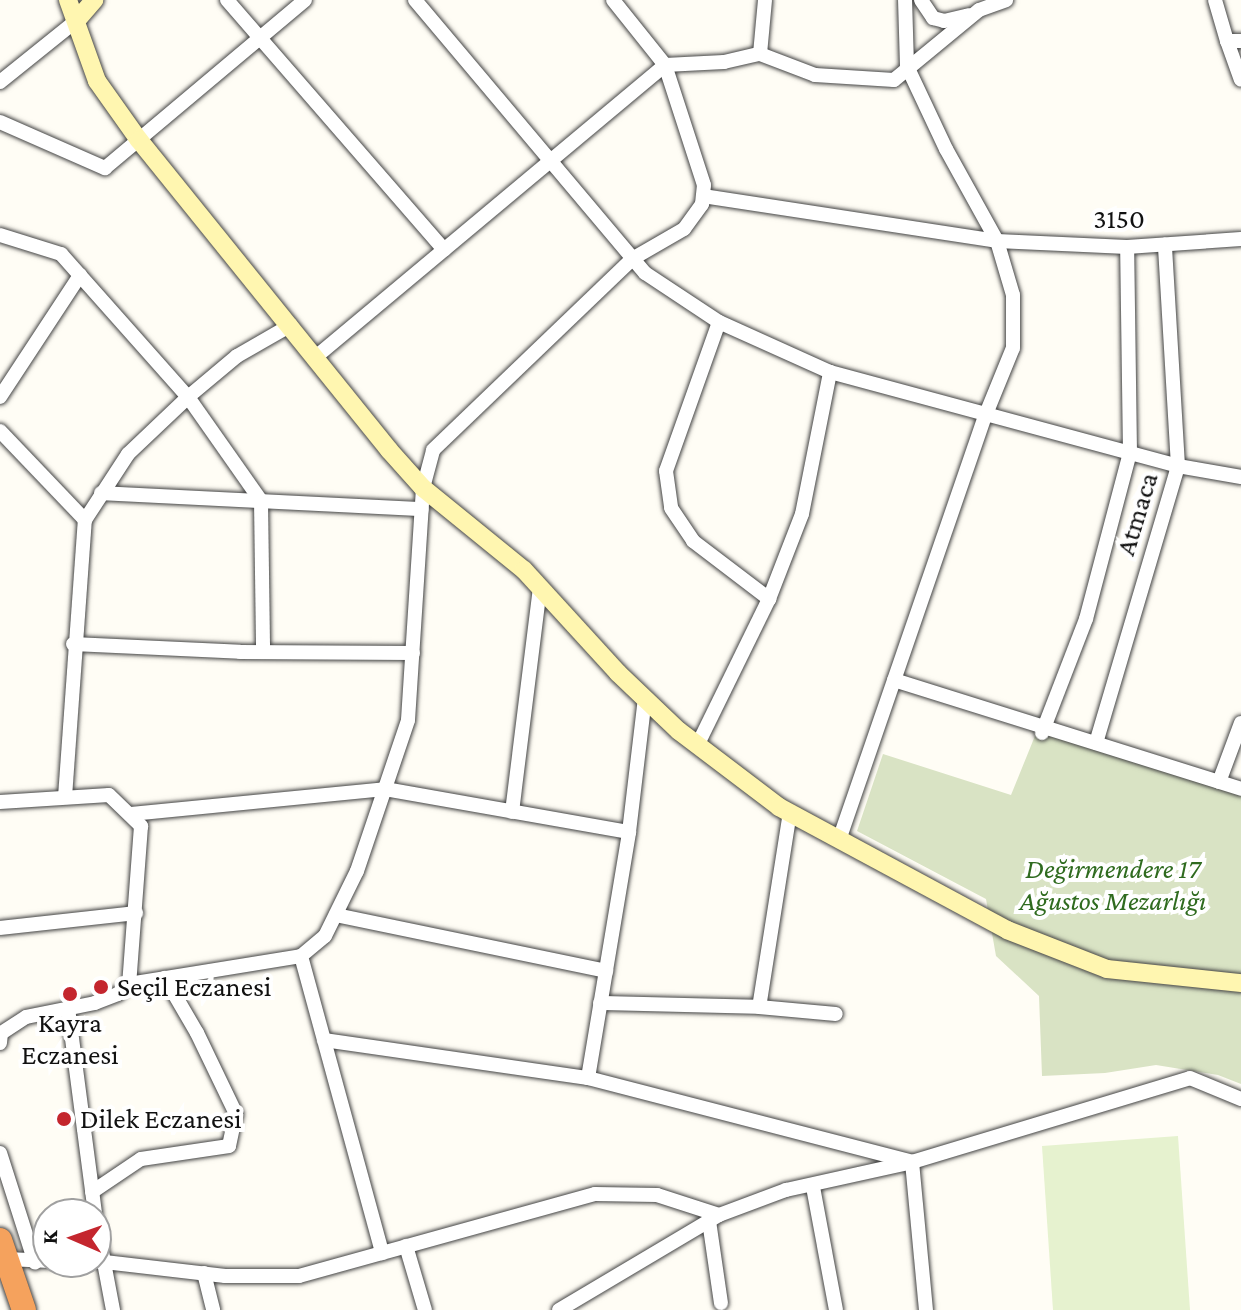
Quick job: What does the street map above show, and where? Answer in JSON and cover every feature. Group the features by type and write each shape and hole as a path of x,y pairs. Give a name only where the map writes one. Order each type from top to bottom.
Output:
{"highway":[{"path":"2,1260 10,1310"},
{"path":"2,1260 24,1310"}],"street":[{"path":"68,0 97,81 139,140 317,356 389,450 423,488 524,570 645,698 697,746 790,812 1007,930 1107,969 1241,983"},
{"path":"0,82 76,21 94,0"},
{"path":"227,0 444,250"},
{"path":"0,122 105,168 305,0"},
{"path":"415,0 645,273 719,322 830,372 1178,466 1241,477"},
{"path":"0,1043 1,1033 26,1017 118,994 129,984 301,956 325,936 357,871 408,720 423,488 433,450 632,259 684,229 702,204 704,185 665,65 613,0"},
{"path":"760,54 765,0"},
{"path":"839,840 986,414 1013,348 1013,295 997,241 946,149 907,66 905,0"},
{"path":"921,0 933,18 944,21 961,20 1006,0"},
{"path":"1215,0 1234,41 1241,80"},
{"path":"317,356 665,65 724,62 760,54 815,75 894,80 907,66 979,10"},
{"name":"3150","path":"703,196 997,241 1127,247 1241,239"},
{"path":"0,235 61,254 188,397 261,501 263,652"},
{"name":"Atmaca","path":"1096,743 1178,466 1165,244"},
{"path":"1043,730 1086,619 1130,453 1127,247"},
{"path":"0,397 80,275"},
{"path":"719,322 666,471 671,508 693,541 769,599"},
{"path":"65,797 73,644 85,520 128,454 188,397 237,356 291,325"},
{"path":"697,746 769,599 802,514 830,372"},
{"path":"0,431 85,520"},
{"path":"101,493 422,509"},
{"path":"512,812 540,587"},
{"path":"73,644 263,652 413,653"},
{"path":"894,680 1043,730 1096,743 1241,789"},
{"path":"588,1078 629,832 645,698"},
{"path":"1219,782 1241,723"},
{"path":"131,814 385,789 629,832"},
{"path":"0,802 109,795 141,826 129,984"},
{"path":"759,1007 790,812"},
{"path":"0,928 136,913"},
{"path":"336,915 606,971"},
{"path":"301,956 382,1253"},
{"path":"92,1192 141,1159 229,1146 236,1114 197,1033 165,978"},
{"path":"600,1003 759,1007 836,1014"},
{"path":"68,1008 93,1198"},
{"path":"324,1040 588,1078 912,1162"},
{"path":"559,1310 714,1218 786,1190 813,1187 912,1162 1190,1078 1241,1099"},
{"path":"0,1153 32,1254"},
{"path":"912,1162 926,1310"},
{"path":"813,1187 836,1310"},
{"path":"112,1262 204,1273 299,1276 595,1194 657,1195 714,1218"},
{"path":"714,1218 721,1303"},
{"path":"406,1246 425,1310"},
{"path":"2,1260 32,1263"},
{"path":"204,1273 213,1310"},
{"path":"104,1278 113,1310"}],"green space":[{"name":"Değirmendere 17 Ağustos Mezarlığı","path":"1039,726 1241,792 1241,1084 1218,1075 1156,1065 1105,1073 1042,1076 1039,996 996,956 986,899 857,831 883,754 1011,795"},
{"path":"1178,1136 1190,1310 1053,1310 1042,1146"}],"place":[{"name":"Seçil Eczanesi","path":"101,987"},
{"name":"Kayra Eczanesi","path":"70,994"},
{"name":"Dilek Eczanesi","path":"64,1119"}]}
